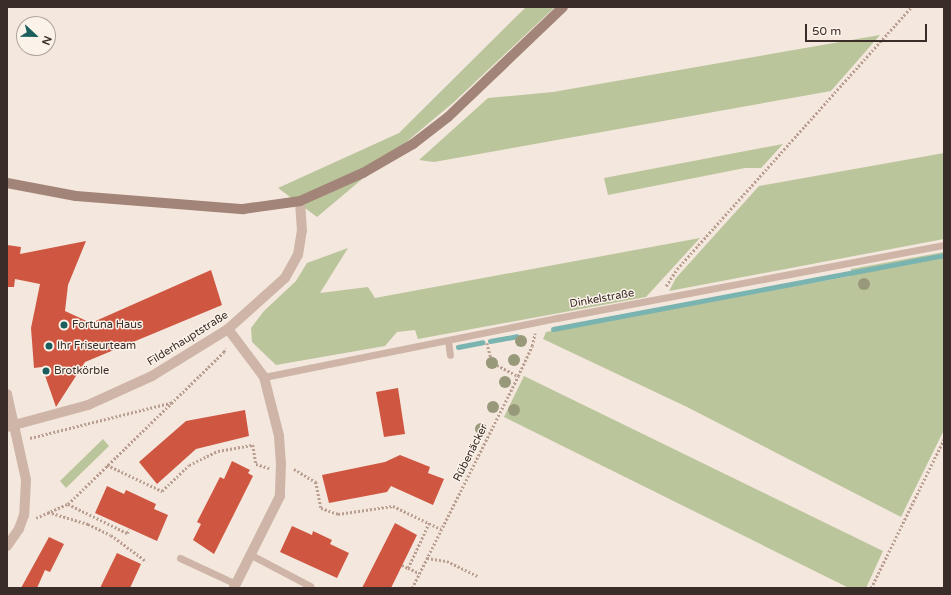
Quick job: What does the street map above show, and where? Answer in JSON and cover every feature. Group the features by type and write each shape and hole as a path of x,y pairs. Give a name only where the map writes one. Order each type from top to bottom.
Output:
{"main road":[{"path":"7,183 76,196 243,209 300,201 362,173 413,144 448,117 563,7"}],"street":[{"name":"Filderhauptstraße","path":"11,426 88,405 145,379 228,329 285,278 298,255 302,231 300,201"},
{"path":"228,329 264,377 279,436 281,467 280,496 235,586"},
{"path":"7,394 11,426 19,440 26,480 24,515 19,529 7,546"}],"lane":[{"name":"Dinkelstraße","path":"264,377 485,333 944,246"},
{"path":"448,341 450,355"},
{"path":"251,555 310,586"},
{"path":"180,558 235,586"}],"path":[{"path":"659,300 677,269 911,7"},
{"name":"Rübenäcker","path":"412,588 518,376 532,346 537,323"},
{"path":"19,529 46,512 68,504 224,352 228,329"},
{"path":"485,333 491,358 494,358 497,365 518,376"},
{"path":"491,358 488,359 487,365 492,368 497,365"},
{"path":"19,440 173,402"},
{"path":"871,588 944,438"},
{"path":"107,465 162,491 189,465 218,451 253,445 256,464 281,467 316,482 321,508 338,514 393,506 441,529"},
{"path":"68,504 127,533 129,529"},
{"path":"46,512 88,524 112,535 146,561"},
{"path":"408,568 429,523"},
{"path":"427,558 447,561 478,576"},
{"path":"402,565 419,573"}],"green space":[{"path":"526,7 555,7 454,102 317,217 278,188 399,133"},
{"path":"880,35 831,91 434,162 419,160 488,98 553,92"},
{"path":"783,144 761,168 745,168 608,195 604,178"},
{"path":"944,153 944,239 669,291 676,278 759,186"},
{"path":"700,238 646,297 418,339 415,330 397,332 385,346 276,365 252,342 251,328 264,311 296,281 307,263 348,248 320,293 368,287 375,298"},
{"path":"944,252 944,430 901,517 687,407 543,339 546,332 851,276 851,269"},
{"path":"524,376 883,551 866,588 849,588 504,417"},
{"path":"103,439 109,446 66,488 60,481"}],"building":[{"path":"86,241 68,285 65,311 91,323 211,270 222,305 85,362 56,407 42,367 34,368 31,328 40,284 15,279 14,287 7,287 7,245 21,247 20,254"},
{"path":"398,388 405,434 384,437 376,392"},
{"path":"245,410 249,436 196,449 157,484 139,462 186,421"},
{"path":"400,455 430,467 428,473 444,479 433,505 391,486 387,492 329,503 322,475 385,462"},
{"path":"232,461 250,470 248,473 253,476 214,554 193,540 201,524 197,522 220,477 224,479"},
{"path":"107,486 124,494 126,490 156,504 154,509 168,515 157,541 95,513"},
{"path":"395,523 417,535 391,588 362,588"},
{"path":"292,526 312,535 313,531 332,540 330,544 349,553 337,578 280,552"},
{"path":"49,537 64,544 50,572 45,570 37,588 21,588"},
{"path":"117,553 141,564 130,588 100,588"}],"waterway":[{"path":"553,329 944,255"},
{"path":"490,341 517,336"},
{"path":"458,347 483,342"}],"place":[{"name":"Fortuna Haus","path":"64,325"},
{"name":"Ihr Friseurteam","path":"49,346"},
{"name":"Brotkörble","path":"46,371"}]}
